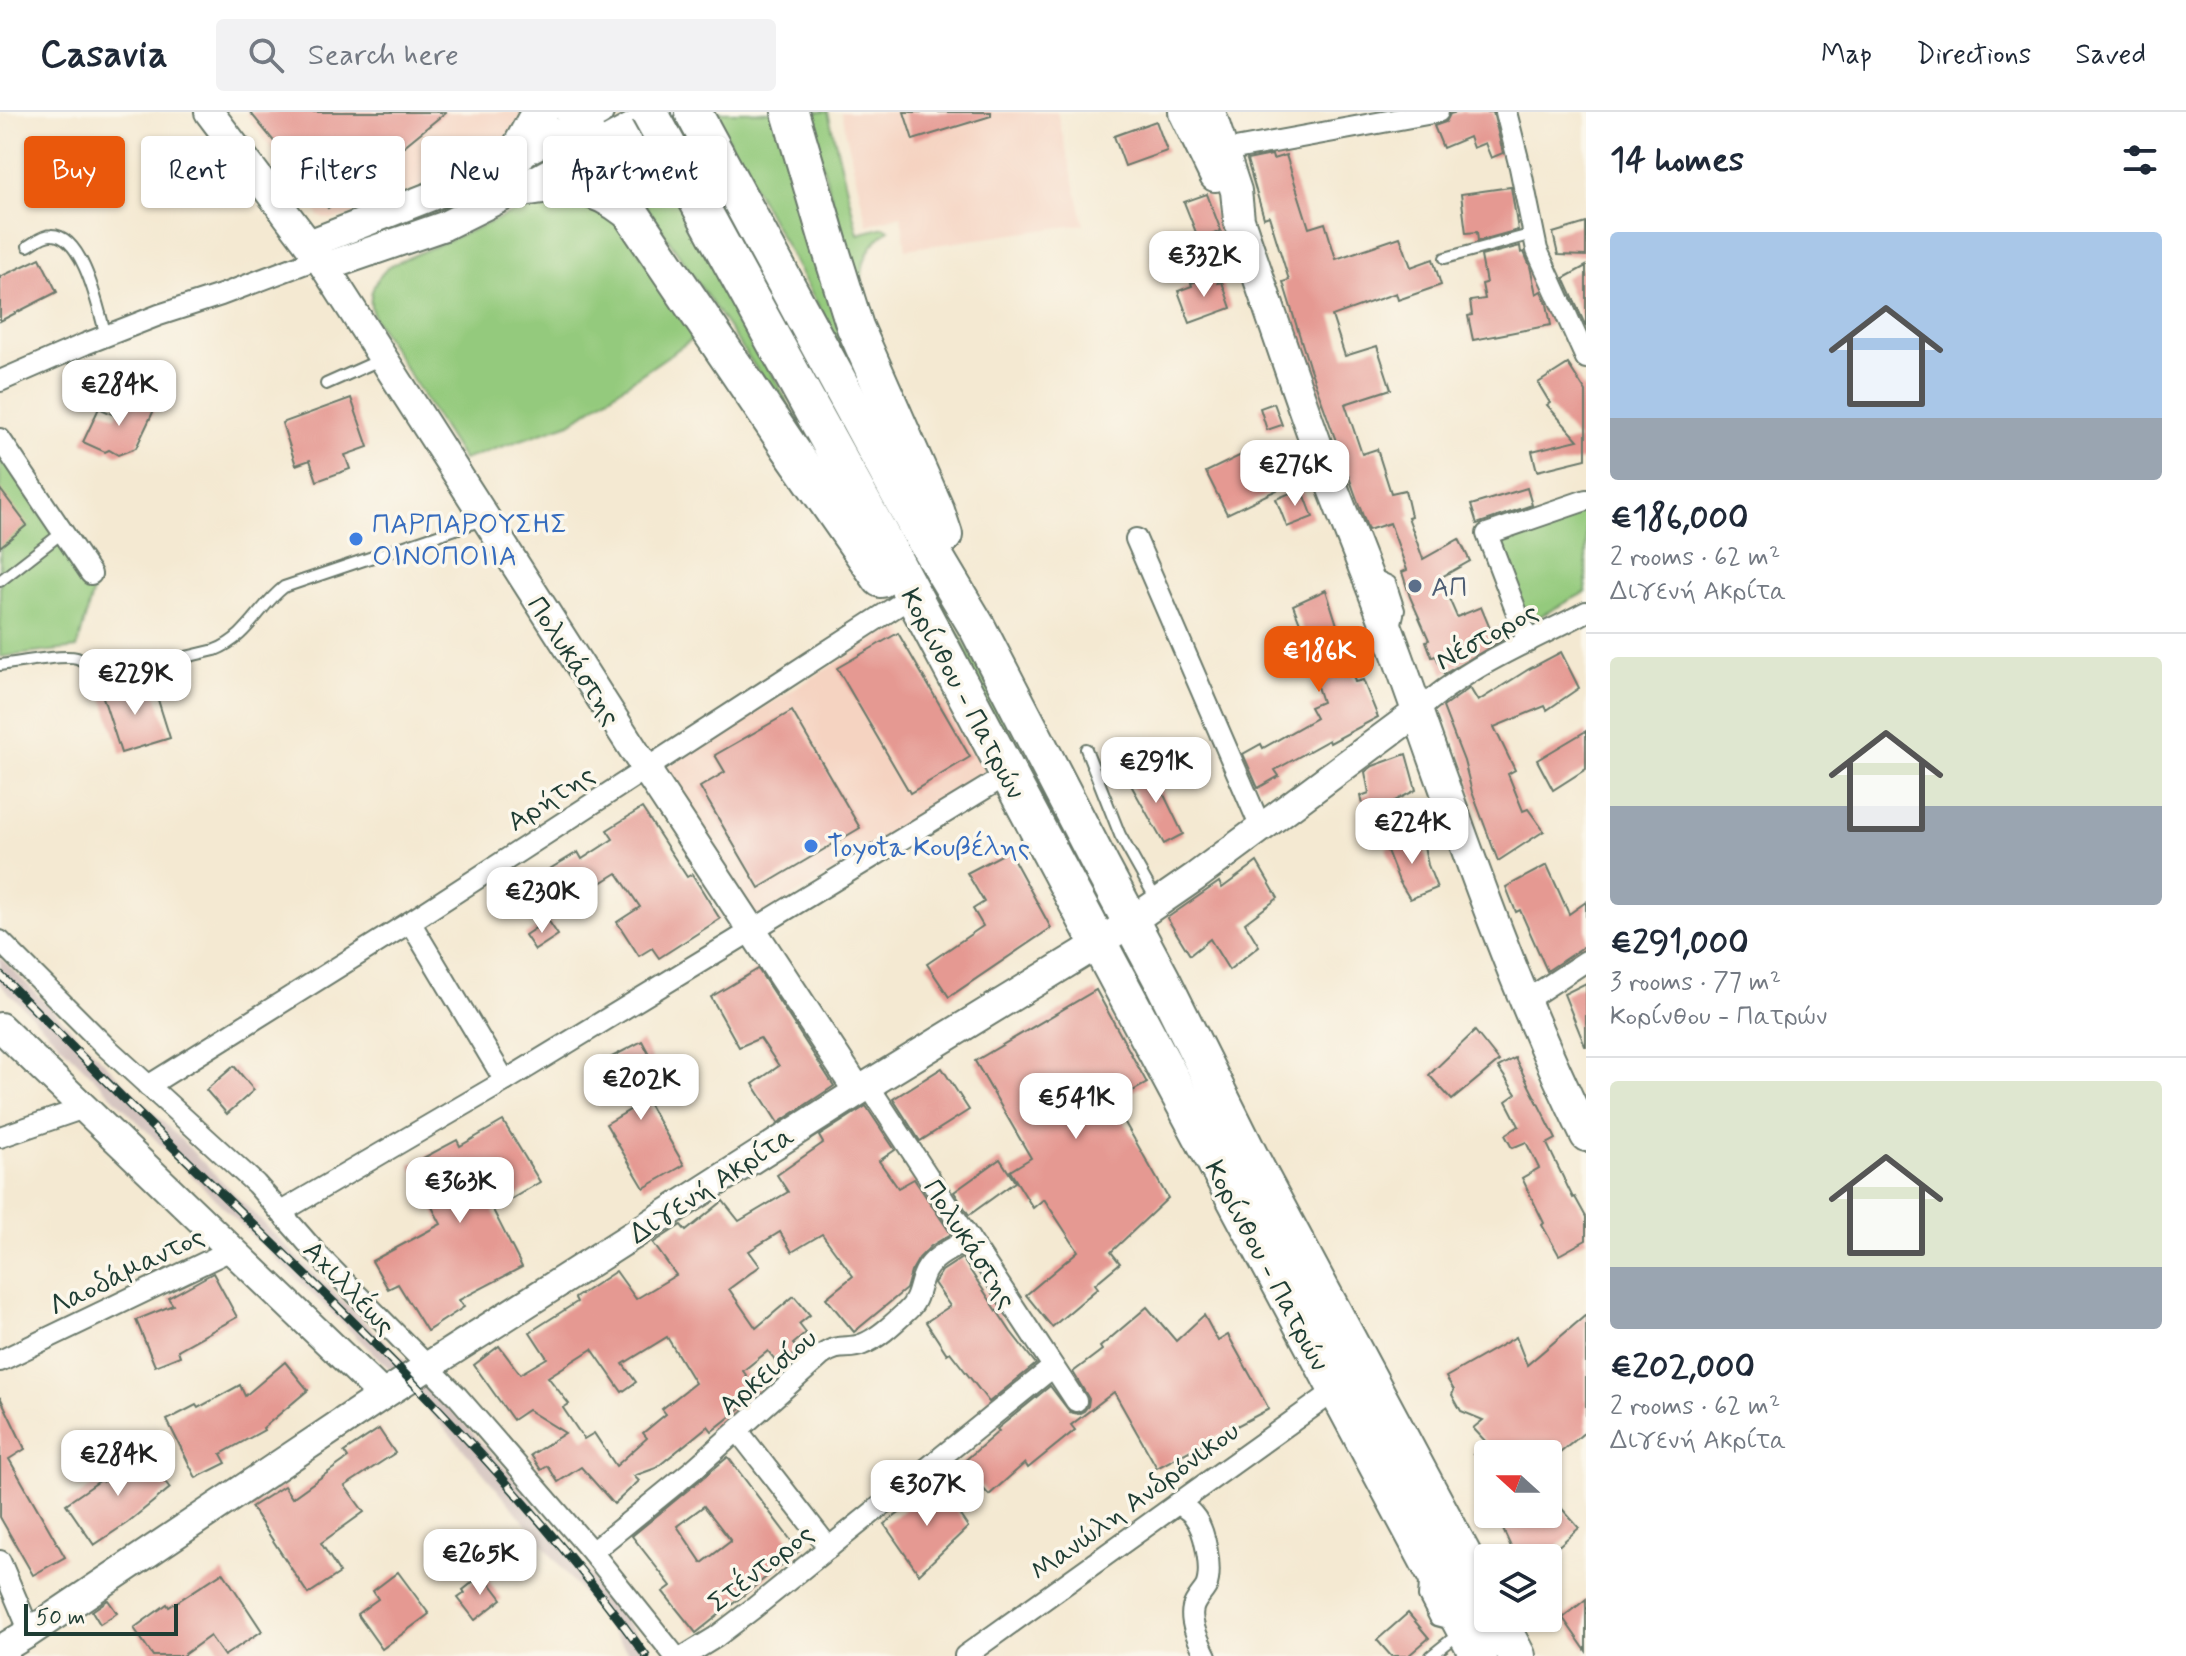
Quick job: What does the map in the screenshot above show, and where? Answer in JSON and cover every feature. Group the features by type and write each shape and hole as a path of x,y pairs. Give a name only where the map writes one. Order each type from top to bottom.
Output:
{"highway":[{"path":"527,146 540,112"},
{"name":"Κορίνθου - Πατρών","path":"649,112 948,660 1217,1173 1426,1557 1480,1634 1517,1656"},
{"name":"Κορίνθου - Πατρών","path":"693,112 916,525 1145,912 1250,1157 1474,1576"},
{"path":"795,119 855,327 936,511 977,627"},
{"path":"586,123 630,212 867,561 948,660"},
{"path":"527,176 582,186 614,200 630,212"}],"main road":[{"path":"1205,113 1224,151 1236,191 1239,220 1322,461 1366,571 1473,867 1525,1001 1585,1131"},
{"path":"1205,113 1228,204 1239,220"}],"street":[{"name":"Πολυκάστης","path":"209,112 318,257 646,769 753,929 969,1239 1076,1401"},
{"path":"527,166 586,123 660,112"},
{"path":"1224,151 1389,117 1438,112"},
{"path":"1506,112 1537,250 1586,358"},
{"path":"0,381 106,336 318,257 421,201"},
{"path":"318,257 376,250 444,226 469,208"},
{"path":"350,306 362,270 376,250"},
{"path":"0,439 91,574"},
{"path":"1528,642 1487,534 1586,500"},
{"path":"1136,539 1261,828"},
{"name":"Αρήτης","path":"148,1086 410,922 900,604"},
{"name":"Νέστορος","path":"1417,712 1465,675 1586,612"},
{"name":"Διγενή Ακρίτα","path":"15,1645 427,1366 863,1088 1098,944 1417,712"},
{"path":"281,1212 505,1081 1007,775"},
{"path":"410,922 505,1081"},
{"name":"Αχιλλέως","path":"0,941 105,1046 256,1184 318,1255 458,1397 592,1552 675,1656"},
{"path":"1525,1001 1586,961"},
{"name":"Αχιλλέως","path":"0,1027 383,1395"},
{"path":"0,1137 84,1108"},
{"name":"Αρκεισίου","path":"592,1552 738,1431 827,1352 837,1347 864,1344 908,1311 917,1299 922,1278 929,1266 936,1258 969,1239"},
{"name":"Λαοδάμαντος","path":"0,1361 233,1249"},
{"name":"Στέντορος","path":"685,1656 725,1630 1053,1367"},
{"name":"Μανώλη Ανδρόνικου","path":"965,1656 1336,1390"},
{"path":"738,1431 829,1548"},
{"path":"1178,1503 1198,1523 1209,1563 1207,1584 1194,1604 1193,1614 1206,1656"},
{"path":"0,1561 15,1645"}],"lane":[{"path":"1445,258 1533,234"},
{"path":"28,246 52,235 64,240 76,252 84,266 106,336"},
{"path":"326,384 383,358"},
{"path":"0,665 70,657 83,661 100,674 110,675 215,650 240,635 284,587 485,519"},
{"path":"0,581 63,532"},
{"path":"1086,749 1120,835 1145,912"},
{"path":"1431,1656 1480,1634"}],"shaded area":[{"path":"245,112 525,112 506,136 421,136 421,186 405,193 405,136 271,136 271,148"},
{"path":"841,112 1057,112 1084,224 906,249 901,215 867,225"},
{"path":"314,208 369,208 347,217 320,217"},
{"path":"899,624 989,777 755,919 659,773"},
{"path":"0,957 300,1260 411,1366 530,1495 542,1515 610,1598 652,1656 631,1656 534,1533 397,1376 0,984"}],"green space":[{"path":"666,112 675,112 688,136 679,136"},
{"path":"713,112 778,112 881,421 727,136"},
{"path":"807,112 828,112 858,234 884,227 889,230 868,252 862,282 856,282"},
{"path":"543,201 543,208 597,208 622,225 694,338 570,423 463,460 375,320 372,290 391,265"},
{"path":"727,207 1102,896 1096,899 718,208"},
{"path":"647,208 682,208 824,469"},
{"path":"0,454 93,591 77,648 0,657"},
{"path":"1586,510 1586,592 1527,623 1497,541"}],"building":[{"path":"250,112 446,112 405,145 405,136 271,138"},
{"path":"904,112 991,112 991,116 913,140"},
{"path":"1493,112 1503,153 1491,158 1485,143 1473,148 1469,137 1443,148 1434,126 1446,122 1450,114"},
{"path":"1156,121 1167,151 1125,166 1114,136"},
{"path":"1272,155 1273,159 1286,155 1309,228 1325,223 1336,259 1400,237 1411,267 1433,259 1441,285 1398,300 1396,293 1332,316 1345,356 1377,346 1391,389 1345,404 1362,454 1377,449 1391,493 1405,490 1411,516 1408,517 1423,559 1459,539 1470,561 1440,578 1457,617 1481,607 1491,631 1507,624 1511,635 1444,674 1436,656 1432,657 1426,641 1429,640 1410,597 1402,572 1407,570 1390,523 1368,530 1309,366 1283,282 1289,280 1269,216 1264,218 1247,160"},
{"path":"1511,187 1518,230 1478,241 1477,232 1466,233 1461,194"},
{"path":"1207,194 1221,231 1199,240 1184,202"},
{"path":"1586,223 1586,256 1558,255 1553,233"},
{"path":"1520,246 1530,266 1536,294 1541,291 1547,304 1551,325 1473,340 1468,316 1472,315 1470,301 1485,299 1482,284 1486,283 1481,256"},
{"path":"40,258 57,292 0,321 0,277"},
{"path":"1586,266 1586,327 1564,278"},
{"path":"1215,275 1218,283 1222,282 1231,308 1190,323 1178,291"},
{"path":"1568,364 1586,392 1586,459 1537,471 1532,451 1578,440 1547,405 1550,403 1538,383"},
{"path":"125,397 154,410 136,448 118,455 83,442 99,408 116,416"},
{"path":"351,398 368,447 345,455 350,469 317,481 310,460 296,465 282,423"},
{"path":"1274,403 1282,425 1267,430 1260,408"},
{"path":"1262,445 1283,487 1227,514 1206,472"},
{"path":"1302,488 1313,517 1287,527 1276,499"},
{"path":"1527,488 1532,505 1477,524 1471,505"},
{"path":"0,489 27,525 0,547"},
{"path":"1326,590 1355,682 1363,680 1378,717 1275,770 1279,776 1258,788 1243,754 1261,744 1263,748 1316,718 1310,707 1322,702 1302,652 1310,648 1293,605"},
{"path":"898,633 970,757 910,793 837,668"},
{"path":"1561,652 1579,688 1547,710 1545,706 1494,727 1515,770 1508,774 1523,811 1528,809 1544,831 1498,861 1443,707 1470,688 1478,701"},
{"path":"124,684 127,695 154,687 170,738 121,753 101,691"},
{"path":"792,711 860,828 759,888 700,787 725,772 715,755"},
{"path":"1586,731 1586,769 1553,790 1537,760"},
{"path":"1406,754 1416,790 1387,805 1391,821 1368,828 1361,796 1369,793 1365,772"},
{"path":"1151,768 1183,834 1164,844 1127,778"},
{"path":"642,808 687,877 692,874 720,919 659,958 652,948 639,956 617,922 640,907 617,873 559,909 538,876 578,852 582,859 613,839 607,830"},
{"path":"1421,832 1437,888 1410,899 1386,848"},
{"path":"1009,851 1051,928 949,997 927,964 983,926 973,909 984,902 967,873"},
{"path":"1257,862 1278,898 1245,923 1259,946 1229,970 1210,939 1190,955 1167,918 1219,882 1222,888"},
{"path":"1547,865 1569,914 1586,902 1586,945 1547,971 1520,910 1516,912 1506,887"},
{"path":"548,920 558,935 535,950 525,935"},
{"path":"758,969 834,1086 778,1123 753,1084 779,1066 760,1038 739,1047 711,997"},
{"path":"1586,983 1586,1046 1585,1046 1564,994"},
{"path":"1096,990 1147,1083 1113,1102 1168,1198 1111,1252 1120,1263 1095,1284 1098,1288 1052,1327 1026,1295 1078,1251 1044,1199 1033,1208 1010,1171 1031,1158 975,1061"},
{"path":"1475,1031 1499,1061 1452,1100 1429,1075"},
{"path":"642,1041 656,1067 634,1079 684,1165 644,1188 606,1124 633,1108 608,1059"},
{"path":"1515,1058 1556,1139 1547,1144 1573,1198 1586,1217 1586,1240 1559,1255 1522,1178 1539,1168 1526,1142 1512,1148 1505,1135 1519,1126 1506,1101 1516,1094 1498,1067"},
{"path":"234,1066 254,1090 227,1114 206,1090"},
{"path":"942,1068 969,1110 920,1141 893,1099"},
{"path":"866,1106 895,1150 879,1161 898,1188 914,1179 951,1234 919,1258 906,1289 854,1332 826,1298 853,1276 822,1234 792,1252 780,1232 749,1251 760,1266 729,1289 756,1328 794,1296 810,1315 799,1324 806,1333 793,1344 799,1350 780,1366 768,1351 743,1371 760,1393 712,1431 708,1426 656,1468 634,1476 639,1481 614,1504 581,1467 558,1482 548,1466 541,1470 531,1455 565,1433 528,1410 513,1420 474,1365 499,1346 520,1374 547,1358 530,1332 577,1302 575,1298 616,1271 636,1299 676,1275 653,1243 681,1225 686,1231 723,1201 739,1221 788,1192 777,1175 823,1143 819,1136","holes":["667,1337 695,1383 662,1409 666,1414 643,1433 647,1438 616,1466 594,1433 584,1439 563,1408 569,1404 548,1377 592,1349 622,1392 636,1382 623,1364"]},
{"path":"503,1121 540,1182 493,1210 522,1267 459,1300 464,1307 427,1331 398,1284 388,1289 372,1261 441,1224 410,1165 457,1140 460,1146"},
{"path":"1000,1159 1015,1182 969,1215 954,1192"},
{"path":"962,1258 1036,1364 989,1402 950,1352 947,1354 926,1322 950,1306 934,1283 942,1271"},
{"path":"213,1273 237,1317 178,1350 180,1356 155,1366 136,1320 173,1305 168,1298"},
{"path":"1147,1307 1176,1341 1204,1315 1218,1341 1228,1335 1269,1409 1157,1468 1114,1392 1071,1425 1075,1430 1028,1468 1025,1463 989,1495 961,1464 999,1431 997,1429 1050,1386 1070,1412 1078,1414 1084,1411 1089,1399 1073,1372 1102,1350 1100,1347"},
{"path":"1586,1315 1586,1431 1562,1451 1562,1440 1484,1440 1473,1428 1483,1420 1461,1411 1446,1377 1516,1337 1527,1365"},
{"path":"285,1362 308,1390 264,1430 221,1454 226,1463 196,1478 167,1420 196,1405 198,1408 240,1385 245,1396"},
{"path":"0,1397 25,1449 9,1459 65,1557 33,1575 0,1517"},
{"path":"379,1429 395,1453 345,1486 364,1512 321,1543 340,1573 308,1594 251,1507 284,1486 292,1498 348,1458 344,1452"},
{"path":"141,1451 170,1488 94,1545 66,1504 101,1480 103,1482"},
{"path":"728,1457 799,1551 696,1633 663,1592 671,1586 632,1536","holes":["704,1506 731,1541 702,1563 677,1526"]},
{"path":"939,1485 968,1527 919,1574 884,1524"},
{"path":"1562,1509 1579,1528 1561,1544 1510,1544 1502,1528 1562,1528"},
{"path":"223,1572 262,1631 224,1656 210,1636 182,1656 153,1656 134,1628 167,1604 169,1607"},
{"path":"398,1572 429,1614 382,1649 357,1614 378,1599 373,1591"},
{"path":"483,1574 502,1599 475,1620 458,1598"},
{"path":"1586,1599 1586,1651 1563,1618"},
{"path":"108,1600 117,1613 100,1624 92,1611"},
{"path":"1408,1613 1429,1638 1408,1656 1391,1656 1377,1640"}],"railway":[{"path":"0,975 404,1373 530,1510 646,1656"}],"place":[{"name":"ΠΑΡΠΑΡΟΥΣΗΣ ΟΙΝΟΠΟΙΙΑ","path":"356,539"},
{"name":"ΑΠ","path":"1415,586"},
{"name":"Toyota Κουβέλης","path":"811,846"}]}
